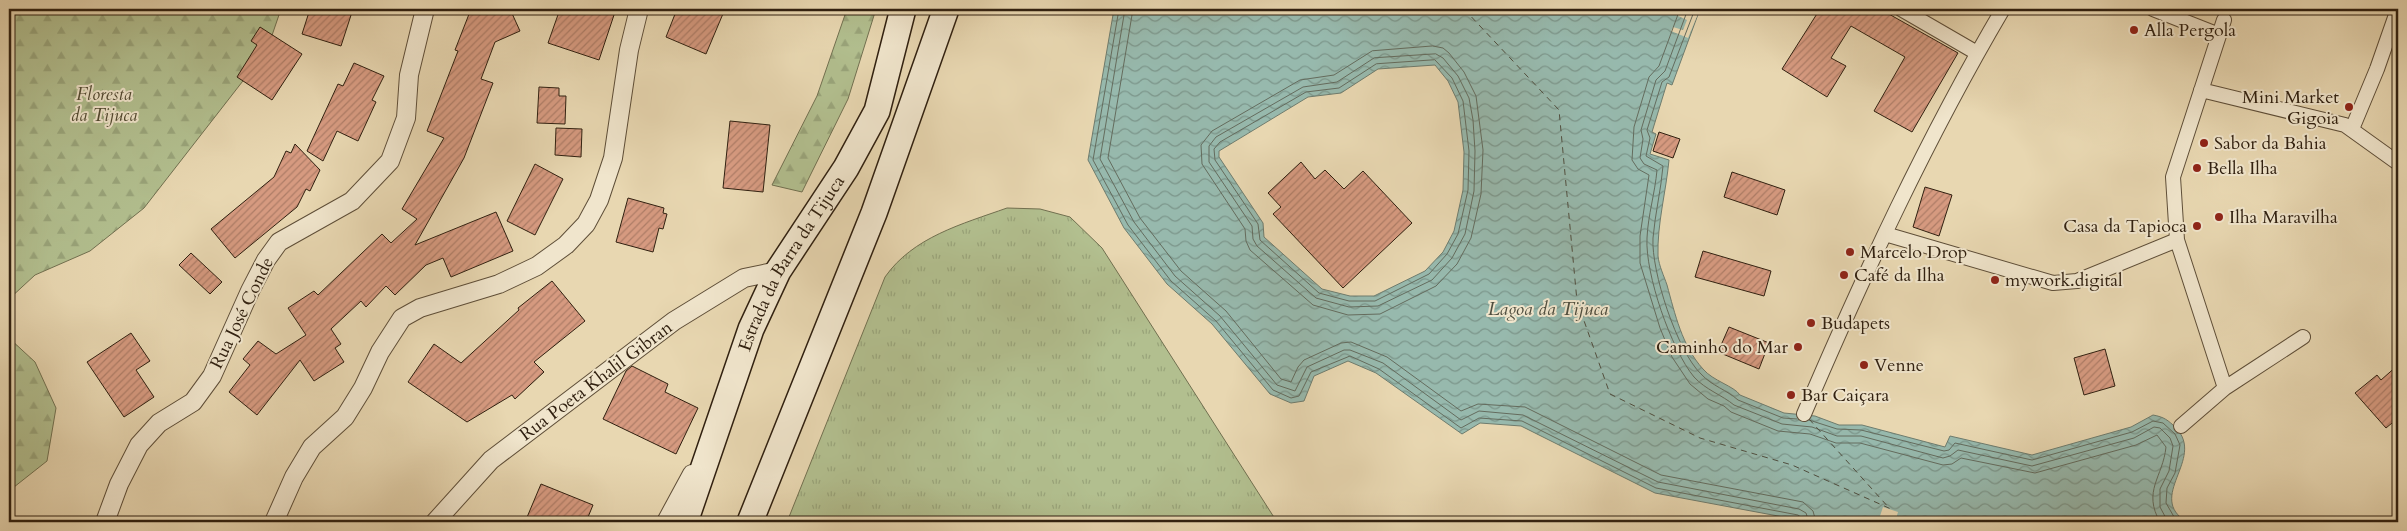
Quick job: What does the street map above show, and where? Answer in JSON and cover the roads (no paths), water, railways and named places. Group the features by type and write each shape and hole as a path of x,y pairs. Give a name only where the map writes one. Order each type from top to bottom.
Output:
{"main road":[{"name":"Estrada da Barra da Tijuca","path":"685,522 751,329 778,271 846,168 877,111 903,9"},
{"path":"750,522 874,213 946,9"}],"street":[{"name":"Rua José Conde","path":"105,522 119,484 139,445 158,423 193,402 212,376 250,290 266,260 279,242 352,201 390,161 406,118 409,75 425,9"},
{"path":"274,522 298,469 312,447 345,416 364,388 380,352 402,318 420,308 499,284 537,266 566,246 586,224 599,200 613,158 620,122 629,50 639,9"},
{"path":"1901,9 1977,53"},
{"path":"1804,414 1884,234 1977,53 2003,9"},
{"path":"2153,9 2219,34"},
{"path":"2352,129 2377,69 2398,9"},
{"path":"2224,20 2173,177 2177,240 2225,388"},
{"path":"2201,90 2335,122 2352,129 2398,163"},
{"path":"1884,234 2059,283 2076,281 2177,240"},
{"name":"Rua Poeta Khalil Gibran","path":"435,522 491,460 674,321 744,278 778,271"},
{"path":"2180,426 2225,388 2303,337"},
{"path":"666,522 720,423"}],"water":[{"name":"Lagoa da Tijuca","path":"1114,9 1700,9 1672,85 1667,83 1652,132 1656,134 1650,154 1669,160 1659,232 1659,263 1684,340 1703,369 1740,395 1784,413 1815,416 1839,425 1862,425 1945,447 1950,436 2032,455 2131,427 2153,415 2160,417 2176,428 2183,440 2182,465 2173,489 2172,501 2176,512 2187,522 1810,522 1655,493 1521,426 1480,423 1462,434 1376,373 1348,361 1314,376 1304,401 1291,403 1270,394 1212,324 1167,284 1124,228 1088,160","holes":["1435,65 1448,81 1458,102 1464,152 1463,190 1454,231 1443,252 1425,271 1374,296 1350,296 1322,289 1264,237 1263,223 1219,157 1219,151 1308,97 1341,93 1378,69"]}],"place":[{"name":"Alla Pergola","path":"2134,30"},
{"name":"Mini Market Gigoia","path":"2349,107"},
{"name":"Sabor da Bahia","path":"2204,143"},
{"name":"Bella Ilha","path":"2197,168"},
{"name":"Ilha Maravilha","path":"2219,217"},
{"name":"Casa da Tapioca","path":"2197,226"},
{"name":"Marcelo Drop","path":"1850,252"},
{"name":"Café da Ilha","path":"1844,275"},
{"name":"mywork.digital","path":"1995,280"},
{"name":"Budapets","path":"1811,323"},
{"name":"Caminho do Mar","path":"1798,347"},
{"name":"Venne","path":"1864,365"},
{"name":"Bar Caiçara","path":"1791,395"}],"park label":[{"name":"Floresta da Tijuca","path":"104,104"}]}
